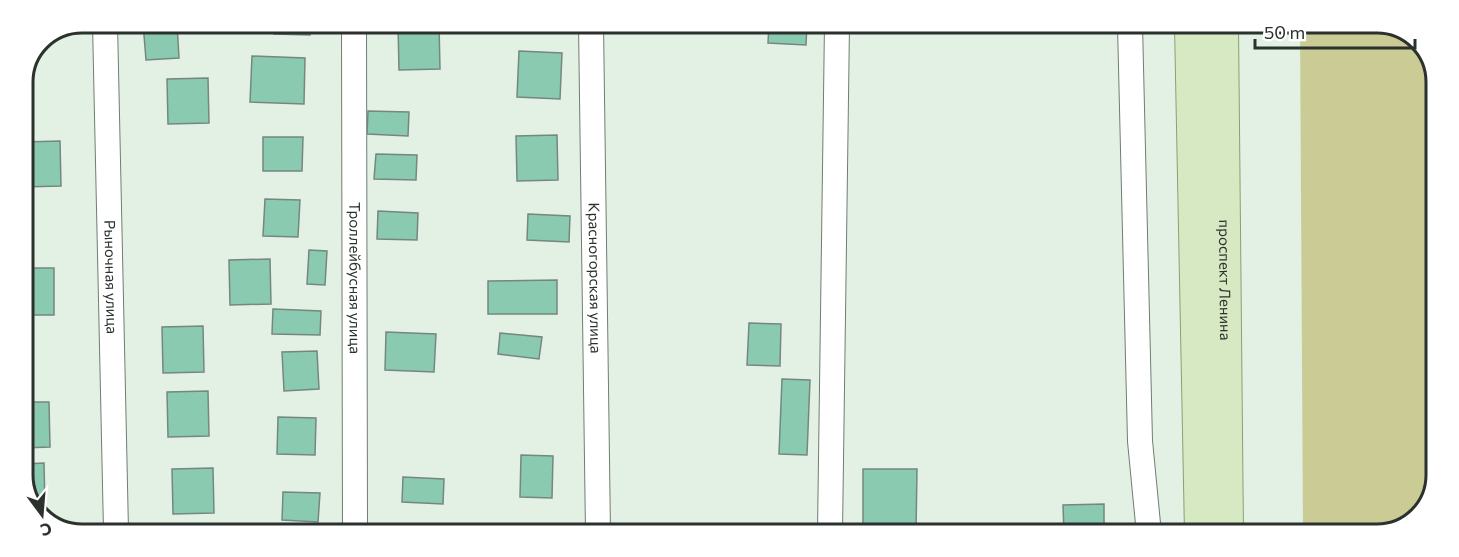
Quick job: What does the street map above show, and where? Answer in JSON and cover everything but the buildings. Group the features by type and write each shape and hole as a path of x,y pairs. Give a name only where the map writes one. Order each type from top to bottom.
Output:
{"main road":[{"path":"1191,33 1201,524"},
{"name":"проспект Ленина","path":"1222,33 1227,524"}],"street":[{"name":"Рыночная улица","path":"105,33 116,524"},
{"name":"Троллейбусная улица","path":"354,33 355,524"},
{"name":"Красногорская улица","path":"591,33 598,524"},
{"path":"830,524 837,33"},
{"path":"1130,33 1140,441 1148,524"}],"green space":[{"path":"1300,33 1383,33 1407,43 1416,52 1426,79 1426,481 1416,505 1407,514 1393,521 1383,524 1303,524"}]}
